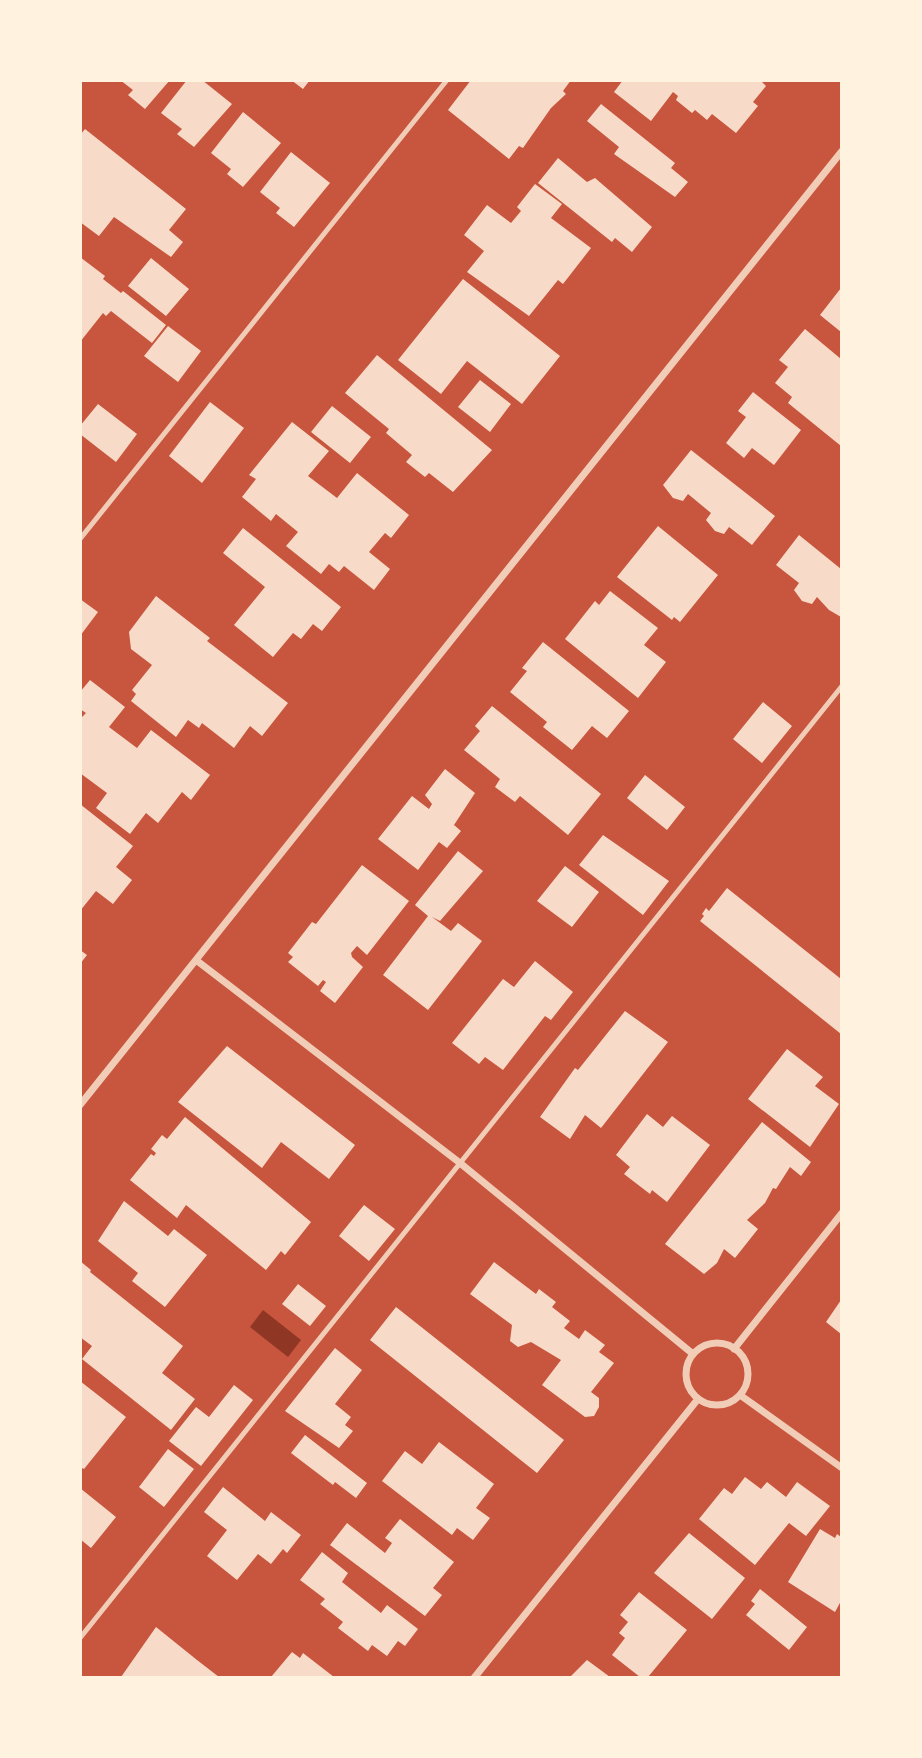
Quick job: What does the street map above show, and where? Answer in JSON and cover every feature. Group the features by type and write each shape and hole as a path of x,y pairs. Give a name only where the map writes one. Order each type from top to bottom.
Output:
{"street":[{"path":"80,1105 842,151"},
{"path":"196,960 460,1163 693,1354"},
{"path":"734,1349 842,1213"},
{"path":"717,1343 734,1349 747,1366 746,1386 740,1395 724,1405 706,1404 698,1399 687,1383 686,1373 693,1354 700,1348 717,1343"},
{"path":"740,1395 842,1468"},
{"path":"474,1678 698,1399"}],"lane":[{"path":"80,539 447,80"},
{"path":"80,1638 842,686"}],"shaded area":[{"path":"263,1310 301,1340 288,1357 250,1327"}],"building":[{"path":"120,80 170,80 145,109 128,95 133,90"},
{"path":"187,80 202,80 232,104 194,147 177,134 182,129 161,113"},
{"path":"291,80 310,80 303,89"},
{"path":"471,80 571,80 563,91 566,94 551,108 523,148 519,146 509,159 448,110"},
{"path":"623,80 760,80 766,86 753,102 758,106 736,133 712,114 707,120 695,110 692,113 676,100 678,96 673,92 651,121 614,92"},
{"path":"601,104 675,163 671,168 688,182 675,197 614,154 619,147 587,121"},
{"path":"243,112 281,143 243,187 227,174 231,169 211,153"},
{"path":"85,129 186,209 169,230 183,242 171,257 114,217 99,236 80,222 80,135"},
{"path":"291,152 330,183 294,227 276,213 280,208 260,192"},
{"path":"558,158 587,182 595,178 652,227 632,252 615,238 612,242 538,183"},
{"path":"535,184 562,204 551,218 591,248 563,284 558,280 529,316 467,272 484,251 464,235 487,205 511,223 521,211 517,207"},
{"path":"80,257 105,276 103,279 121,293 123,291 166,325 152,343 111,311 106,316 103,313 80,342"},
{"path":"151,258 189,289 166,316 128,286"},
{"path":"463,279 560,356 522,404 467,361 441,394 398,360"},
{"path":"841,288 841,332 820,315"},
{"path":"168,326 201,351 178,382 144,356"},
{"path":"805,329 841,359 841,446 788,403 792,397 775,383 788,367 779,360"},
{"path":"377,355 492,450 453,492 429,473 425,477 406,462 412,455 386,433 389,429 345,393"},
{"path":"480,380 511,404 490,432 458,407"},
{"path":"753,392 801,430 774,465 752,448 744,458 726,443 746,417 738,411"},
{"path":"210,402 244,428 202,483 169,456"},
{"path":"98,404 137,434 116,462 80,434 80,426"},
{"path":"332,406 371,437 350,463 311,432"},
{"path":"292,422 329,451 308,476 337,498 357,473 409,515 391,538 385,533 369,552 390,569 374,590 344,566 339,572 329,564 321,574 286,546 298,532 276,514 271,521 242,497 256,479 249,475"},
{"path":"691,450 775,516 752,545 729,527 724,534 715,531 706,520 711,513 688,494 683,501 673,498 663,485"},
{"path":"658,526 718,575 680,622 674,617 672,620 617,577"},
{"path":"243,528 341,607 322,631 313,624 301,639 293,633 273,657 234,625 265,587 223,553"},
{"path":"799,535 841,569 841,617 829,610 817,597 812,604 802,601 794,590 799,583 776,565"},
{"path":"610,591 658,628 644,645 666,662 638,698 565,639 595,601 599,605"},
{"path":"156,596 210,638 207,641 288,703 262,736 250,726 234,748 202,723 199,728 188,720 176,737 131,701 136,694 132,690 152,665 131,649 129,632"},
{"path":"80,599 98,612 80,636"},
{"path":"543,642 629,711 607,738 592,726 572,750 543,727 547,722 510,692 527,671 522,668"},
{"path":"90,680 125,707 109,727 137,748 151,730 210,775 191,800 182,792 158,823 146,813 130,834 96,808 107,793 80,773 80,719 86,713 80,709 80,692"},
{"path":"763,702 792,726 762,763 733,739"},
{"path":"492,706 601,794 568,835 520,796 515,802 495,787 500,779 464,750 480,731 475,726"},
{"path":"445,769 475,793 454,825 461,831 447,848 439,842 418,870 378,839 412,796 429,809 432,804 425,795"},
{"path":"645,775 685,807 667,830 627,798"},
{"path":"80,804 133,846 116,867 132,880 113,904 96,891 80,911"},
{"path":"603,835 669,881 643,915 579,865"},
{"path":"458,851 483,871 440,921 432,917 451,931 458,923 482,941 428,1010 383,975 428,916 415,905"},
{"path":"362,865 409,901 367,955 357,946 351,953 363,967 335,1003 320,991 326,982 323,980 318,986 288,962 293,957 288,953 312,922 316,924"},
{"path":"565,866 599,892 572,927 537,901"},
{"path":"727,888 841,979 841,1034 700,921 706,908 709,911"},
{"path":"80,950 87,955 80,964"},
{"path":"535,961 573,992 551,1020 545,1016 503,1070 485,1057 479,1064 452,1043 503,979 514,987"},
{"path":"625,1011 668,1042 601,1128 585,1115 570,1139 540,1117 575,1068 578,1070"},
{"path":"227,1046 355,1145 329,1179 281,1142 262,1168 178,1102"},
{"path":"787,1049 823,1077 815,1086 839,1104 810,1147 748,1099"},
{"path":"647,1114 663,1127 672,1116 710,1145 667,1202 652,1190 650,1194 624,1174 630,1167 616,1155"},
{"path":"185,1117 311,1222 285,1255 281,1251 266,1270 186,1205 177,1218 130,1180 151,1154 154,1156 156,1153 151,1149 162,1135 167,1139"},
{"path":"762,1122 811,1162 801,1176 790,1167 765,1203 747,1220 758,1229 735,1258 724,1249 717,1263 704,1274 665,1244"},
{"path":"124,1201 168,1236 174,1229 207,1255 165,1307 132,1281 138,1273 98,1241"},
{"path":"364,1205 395,1229 369,1261 339,1236"},
{"path":"80,1261 90,1272 183,1346 162,1373 195,1399 171,1430 82,1359 92,1346 80,1337"},
{"path":"494,1262 536,1294 539,1289 556,1302 552,1307 570,1321 564,1328 579,1339 585,1330 605,1345 599,1352 614,1363 591,1392 599,1398 599,1407 594,1416 585,1417 542,1385 561,1360 531,1342 518,1347 510,1341 512,1325 470,1294"},
{"path":"298,1284 326,1306 310,1326 282,1304"},
{"path":"841,1300 841,1334 826,1322"},
{"path":"396,1307 564,1440 537,1473 370,1340"},
{"path":"335,1348 362,1370 335,1404 351,1417 345,1425 353,1431 339,1448 285,1411"},
{"path":"80,1381 126,1417 84,1469 80,1467"},
{"path":"234,1385 253,1400 201,1466 169,1441 196,1407 209,1417"},
{"path":"305,1435 367,1483 356,1498 335,1482 333,1485 291,1453"},
{"path":"439,1442 494,1484 476,1508 490,1518 473,1540 457,1528 452,1535 382,1481 405,1451 422,1464"},
{"path":"168,1449 194,1469 164,1507 139,1487"},
{"path":"745,1477 761,1489 767,1482 786,1497 797,1482 830,1506 806,1536 789,1523 755,1565 699,1519 724,1488 732,1494"},
{"path":"223,1487 265,1521 271,1512 301,1535 287,1553 283,1549 271,1564 258,1554 237,1580 207,1556 227,1530 204,1512"},
{"path":"80,1488 116,1517 91,1548 80,1539"},
{"path":"400,1519 454,1562 433,1588 442,1595 425,1616 330,1545 347,1523 385,1553 392,1543 385,1538"},
{"path":"820,1529 835,1538 837,1534 841,1537 841,1601 835,1612 788,1582"},
{"path":"689,1533 745,1578 712,1619 654,1573"},
{"path":"322,1552 348,1573 342,1582 381,1613 387,1605 418,1629 405,1646 398,1641 387,1656 372,1645 368,1651 338,1628 343,1622 320,1604 325,1599 300,1580"},
{"path":"760,1589 807,1627 789,1650 746,1615 755,1604 751,1601"},
{"path":"639,1592 687,1630 648,1677 640,1677 612,1655 625,1638 619,1633 628,1622 620,1615"},
{"path":"156,1627 197,1660 219,1677 121,1677"},
{"path":"292,1652 300,1658 303,1653 334,1677 271,1677"},
{"path":"587,1660 610,1677 570,1677"}]}
